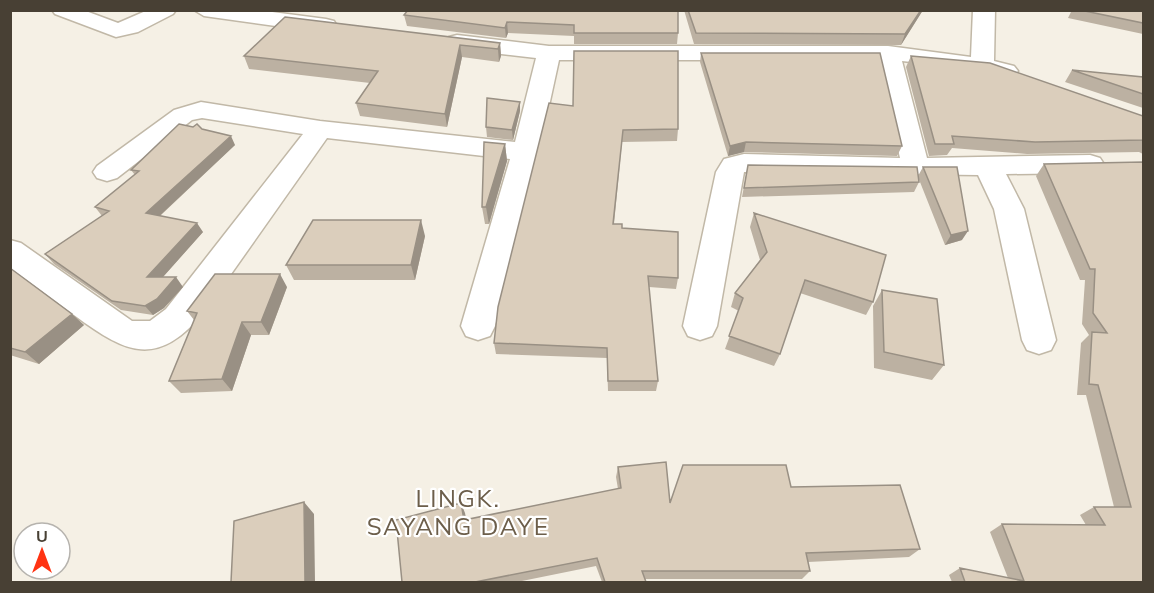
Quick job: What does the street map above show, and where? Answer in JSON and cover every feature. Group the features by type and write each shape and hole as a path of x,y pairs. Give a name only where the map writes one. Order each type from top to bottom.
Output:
{"street":[{"path":"62,10 109,29 120,30 166,10"},
{"path":"204,10 342,28"},
{"path":"982,64 984,10"},
{"path":"434,39 549,53 888,53 982,64 1030,80"},
{"path":"478,326 526,152 549,53"},
{"path":"888,53 916,167"},
{"path":"107,172 183,115 193,112 220,111 320,129 526,152"},
{"path":"10,251 122,332 134,336 153,336 173,326 193,302 320,129"},
{"path":"700,326 730,172 734,165 744,163 916,167 1116,163"},
{"path":"988,166 1009,209 1039,340"}],"building":[{"path":"408,10 678,10 678,33 574,33 574,25 507,22 505,28 404,15"},
{"path":"688,10 921,10 905,34 696,33"},
{"path":"1080,10 1143,10 1143,23"},
{"path":"285,17 500,43 498,49 460,45 445,114 356,103 378,71 244,56"},
{"path":"574,51 678,51 678,129 623,130 613,224 622,224 622,228 678,232 678,278 648,276 658,381 608,381 607,348 494,343 498,307 549,103 573,106"},
{"path":"701,53 880,53 902,146 746,142 730,146"},
{"path":"911,56 990,63 1143,116 1143,140 1035,142 952,136 954,144 935,144"},
{"path":"1072,70 1143,77 1143,94"},
{"path":"487,98 520,102 512,130 486,127"},
{"path":"179,124 193,127 197,124 202,129 231,136 146,213 197,223 147,277 176,277 157,299 145,306 112,301 45,254 109,211 95,207 139,171 131,170"},
{"path":"484,142 505,144 486,207 482,207"},
{"path":"1143,162 1143,582 965,582 960,568 1024,581 1002,524 1105,525 1094,507 1131,507 1098,385 1089,384 1092,332 1107,333 1093,313 1095,269 1090,269 1044,164"},
{"path":"748,165 917,167 919,182 744,188"},
{"path":"923,167 957,167 968,231 951,235"},
{"path":"754,213 886,255 873,302 805,280 780,354 729,336 743,298 735,293 767,252"},
{"path":"313,220 421,220 411,265 286,265"},
{"path":"10,268 72,314 25,352 10,348"},
{"path":"215,274 280,274 261,322 242,322 222,379 169,381 197,313 187,311"},
{"path":"882,290 937,299 944,365 884,352"},
{"path":"666,462 670,503 683,465 786,465 791,487 900,485 920,549 806,553 810,571 642,571 646,582 605,582 597,558 475,582 402,582 396,520 461,503 464,520 621,488 618,467"},
{"path":"304,502 305,582 231,582 234,521"}],"district":[{"name":"LINGK. SAYANG DAYE","path":"458,513"}]}
